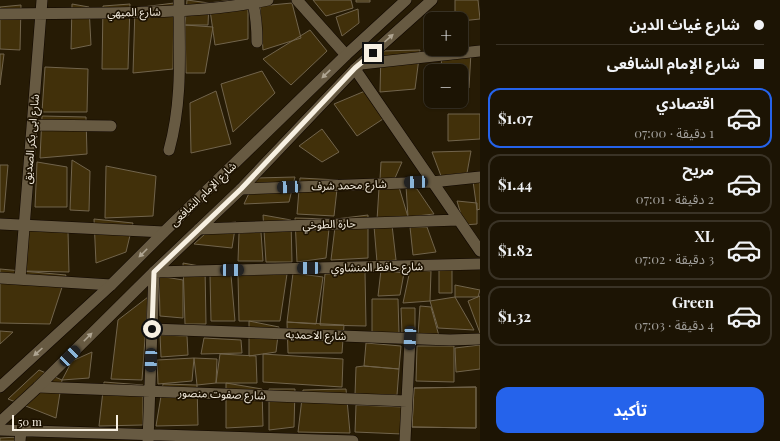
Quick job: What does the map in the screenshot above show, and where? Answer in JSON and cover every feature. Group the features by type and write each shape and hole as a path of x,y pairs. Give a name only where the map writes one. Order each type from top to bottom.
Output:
{"street":[{"name":"شارع ابى بكر الصديق","path":"20,279 42,0"},
{"name":"شارع الميهي","path":"0,14 152,12 179,6 253,3 268,0"},
{"path":"297,0 346,55"},
{"name":"شارع الإمام الشافعى","path":"0,387 111,285 346,55 406,0"},
{"name":"شارع الإمام الشافعى","path":"0,422 38,387 154,272 241,189 358,66 432,0"},
{"path":"253,3 256,22 256,42"},
{"path":"169,150 174,133 179,93 179,6"},
{"path":"480,51 358,66 432,182 480,251"},
{"path":"32,125 111,126"},
{"name":"شارع محمد شرف","path":"241,189 432,182 480,177"},
{"name":"حارة الطوخي","path":"199,229 458,220"},
{"path":"0,224 164,232"},
{"path":"468,234 480,233"},
{"name":"شارع حافظ المنشاوي","path":"154,272 480,264"},
{"path":"148,438 154,272"},
{"path":"0,278 111,285"},
{"name":"شارع الاحمديه","path":"152,329 450,340 480,339"},
{"path":"405,441 410,338"},
{"name":"شارع صفوت منصور","path":"38,387 406,401"},
{"path":"0,430 21,436 353,441"}],"building":[{"path":"187,0 209,3 208,25 185,25"},
{"path":"232,0 248,0 248,39 215,45 209,3"},
{"path":"313,0 351,0 353,8 326,16"},
{"path":"356,0 370,0 370,2 356,2"},
{"path":"455,0 478,0 480,19 468,20 468,12 455,12"},
{"path":"174,3 173,69 133,73 135,8"},
{"path":"292,3 301,38 263,50 260,6"},
{"path":"72,4 89,7 91,45 71,49"},
{"path":"130,4 128,69 102,69 103,6"},
{"path":"21,5 20,50 0,49 0,7"},
{"path":"358,9 359,23 342,36 336,17"},
{"path":"185,25 213,27 205,73 186,73"},
{"path":"310,30 327,51 291,85 263,59"},
{"path":"420,50 415,89 380,92 381,51"},
{"path":"468,52 471,52 469,88 468,64 441,64 442,56 468,56"},
{"path":"0,54 4,54 0,85"},
{"path":"45,67 88,69 87,112 42,112"},
{"path":"262,71 275,93 233,132 221,84"},
{"path":"216,91 231,144 191,153 190,103"},
{"path":"365,91 383,119 357,136 334,104"},
{"path":"448,114 480,114 480,139 448,141"},
{"path":"42,116 86,117 87,154 40,158"},
{"path":"322,129 339,152 322,162 299,146"},
{"path":"471,151 467,173 441,176 432,152"},
{"path":"72,160 90,171 89,211 70,210"},
{"path":"37,162 67,167 67,207 35,207"},
{"path":"381,162 402,162 395,178 380,179"},
{"path":"0,165 8,165 4,212 0,212"},
{"path":"106,166 156,176 153,216 105,218"},
{"path":"295,177 289,202 244,204 256,178"},
{"path":"300,178 338,180 334,216 297,214"},
{"path":"473,181 480,181 480,209 477,210"},
{"path":"406,186 417,189 434,214 408,217"},
{"path":"399,187 408,217 377,220 379,188"},
{"path":"457,201 477,203 477,224 464,225"},
{"path":"263,215 291,220 292,262 266,262"},
{"path":"368,215 368,258 331,260 336,219"},
{"path":"295,218 330,219 326,258 297,262"},
{"path":"94,219 133,223 126,252 96,263"},
{"path":"236,222 232,248 194,244 216,224"},
{"path":"392,225 396,260 377,262 374,226"},
{"path":"410,227 427,227 436,252 413,255"},
{"path":"26,230 68,231 69,272 24,271"},
{"path":"261,232 263,261 238,261 239,233"},
{"path":"183,263 205,267 206,324 185,324"},
{"path":"0,269 66,275 50,324 0,323"},
{"path":"439,269 452,269 452,293 439,293"},
{"path":"381,270 404,273 400,295 378,296"},
{"path":"410,270 431,271 430,301 403,303"},
{"path":"365,272 366,326 320,325 325,274"},
{"path":"293,273 323,277 316,324 287,322"},
{"path":"287,274 280,321 239,321 238,275"},
{"path":"210,275 231,275 235,321 211,321"},
{"path":"159,276 183,280 183,318 160,316"},
{"path":"455,285 480,290 478,297 455,297"},
{"path":"480,296 480,333 468,301"},
{"path":"148,297 142,380 111,379 118,320"},
{"path":"455,297 474,330 438,328 430,301"},
{"path":"372,299 398,299 399,334 372,334"},
{"path":"420,306 431,307 439,336 418,335"},
{"path":"401,308 415,308 415,334 402,334"},
{"path":"249,321 279,327 276,352 249,356"},
{"path":"287,322 344,325 342,353 288,353"},
{"path":"0,331 13,332 0,344"},
{"path":"160,335 187,336 188,355 161,357"},
{"path":"204,338 241,340 242,353 201,354"},
{"path":"366,343 401,346 399,369 364,366"},
{"path":"480,345 480,369 456,372 455,348"},
{"path":"417,346 454,346 454,382 416,381"},
{"path":"92,352 89,378 62,380 72,361"},
{"path":"220,354 256,356 257,383 216,383"},
{"path":"263,354 343,359 342,387 263,382"},
{"path":"194,358 192,381 158,384 157,360"},
{"path":"194,358 217,359 216,383 197,385"},
{"path":"364,366 399,369 397,395 355,395 356,367"},
{"path":"39,370 62,380 56,418 8,399"},
{"path":"104,382 143,385 143,425 99,426"},
{"path":"226,383 262,389 263,426 226,428"},
{"path":"163,384 197,385 198,425 156,426"},
{"path":"476,387 476,428 412,427 414,388"},
{"path":"476,387 476,428 412,427 414,388"},
{"path":"269,389 295,389 294,427 269,430"},
{"path":"346,389 350,433 298,432 303,390"},
{"path":"356,405 403,407 402,434 355,432"},
{"path":"18,437 18,441 0,441 0,438"}],"route":[{"path":"152,329 154,272 241,189 355,68 373,53"}]}
